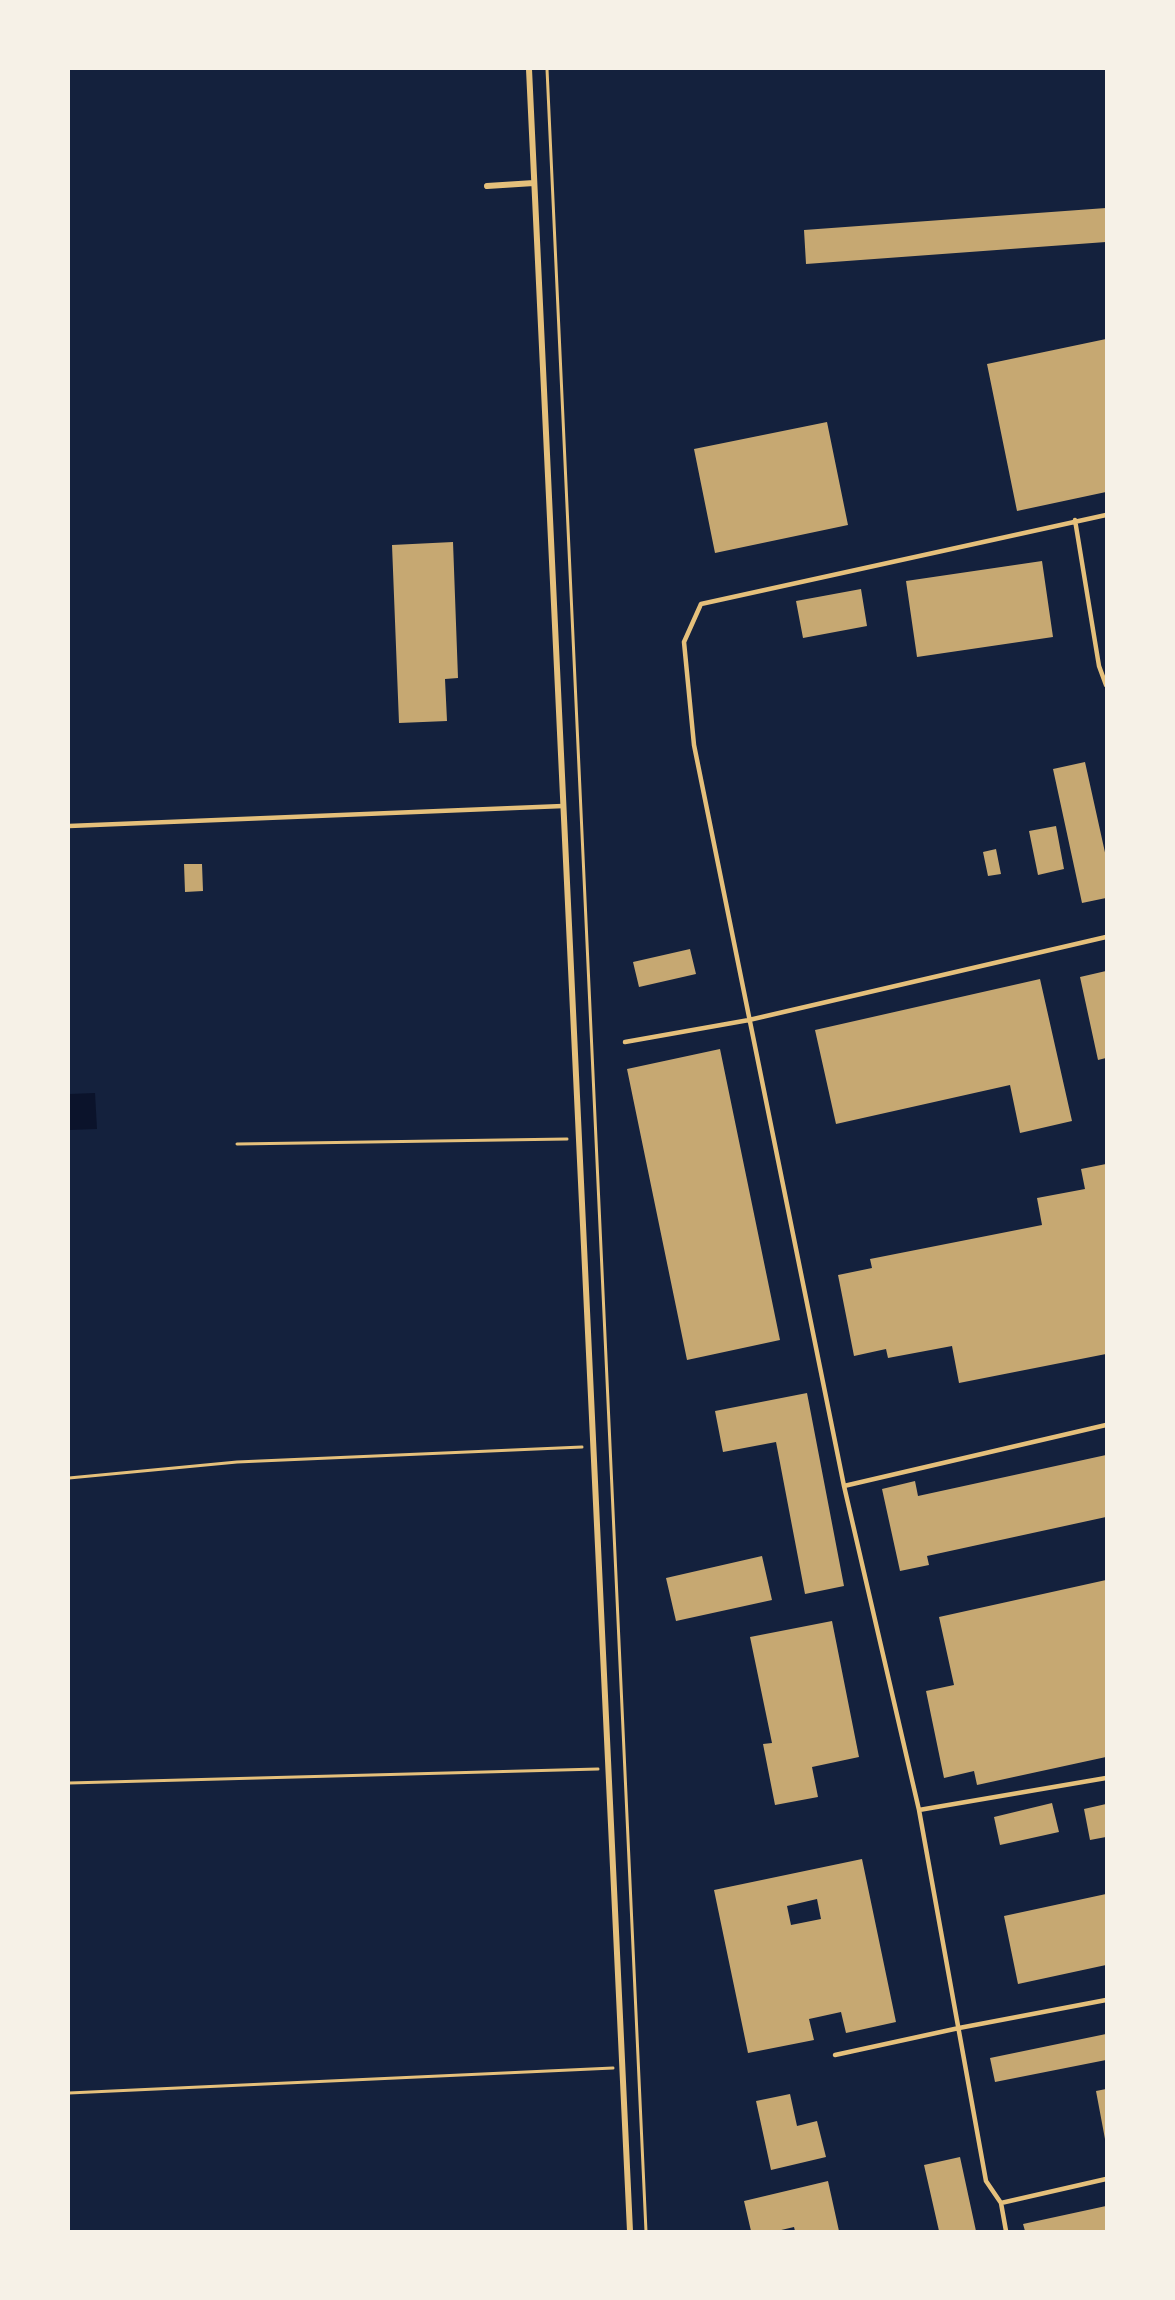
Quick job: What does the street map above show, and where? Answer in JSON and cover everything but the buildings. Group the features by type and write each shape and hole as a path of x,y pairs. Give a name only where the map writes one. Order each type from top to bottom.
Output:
{"street":[{"path":"529,69 630,2231"},
{"path":"487,186 534,183"}],"lane":[{"path":"1006,2231 1001,2203 986,2181 919,1810 844,1486 749,1020 694,745 684,642 701,604 1106,514"},
{"path":"1075,520 1099,666 1106,685"},
{"path":"69,826 562,806"},
{"path":"625,1042 749,1020 1106,937"},
{"path":"844,1486 1106,1425"},
{"path":"919,1810 1106,1778"},
{"path":"835,2055 959,2028 1106,2001"},
{"path":"1001,2203 1106,2179"}],"path":[{"path":"547,69 646,2231"},
{"path":"237,1144 578,1139"},
{"path":"69,1478 237,1462 593,1446"},
{"path":"69,1783 608,1769"},
{"path":"69,2093 622,2068"}],"water":[{"path":"95,1093 97,1129 69,1130 69,1094"}]}
